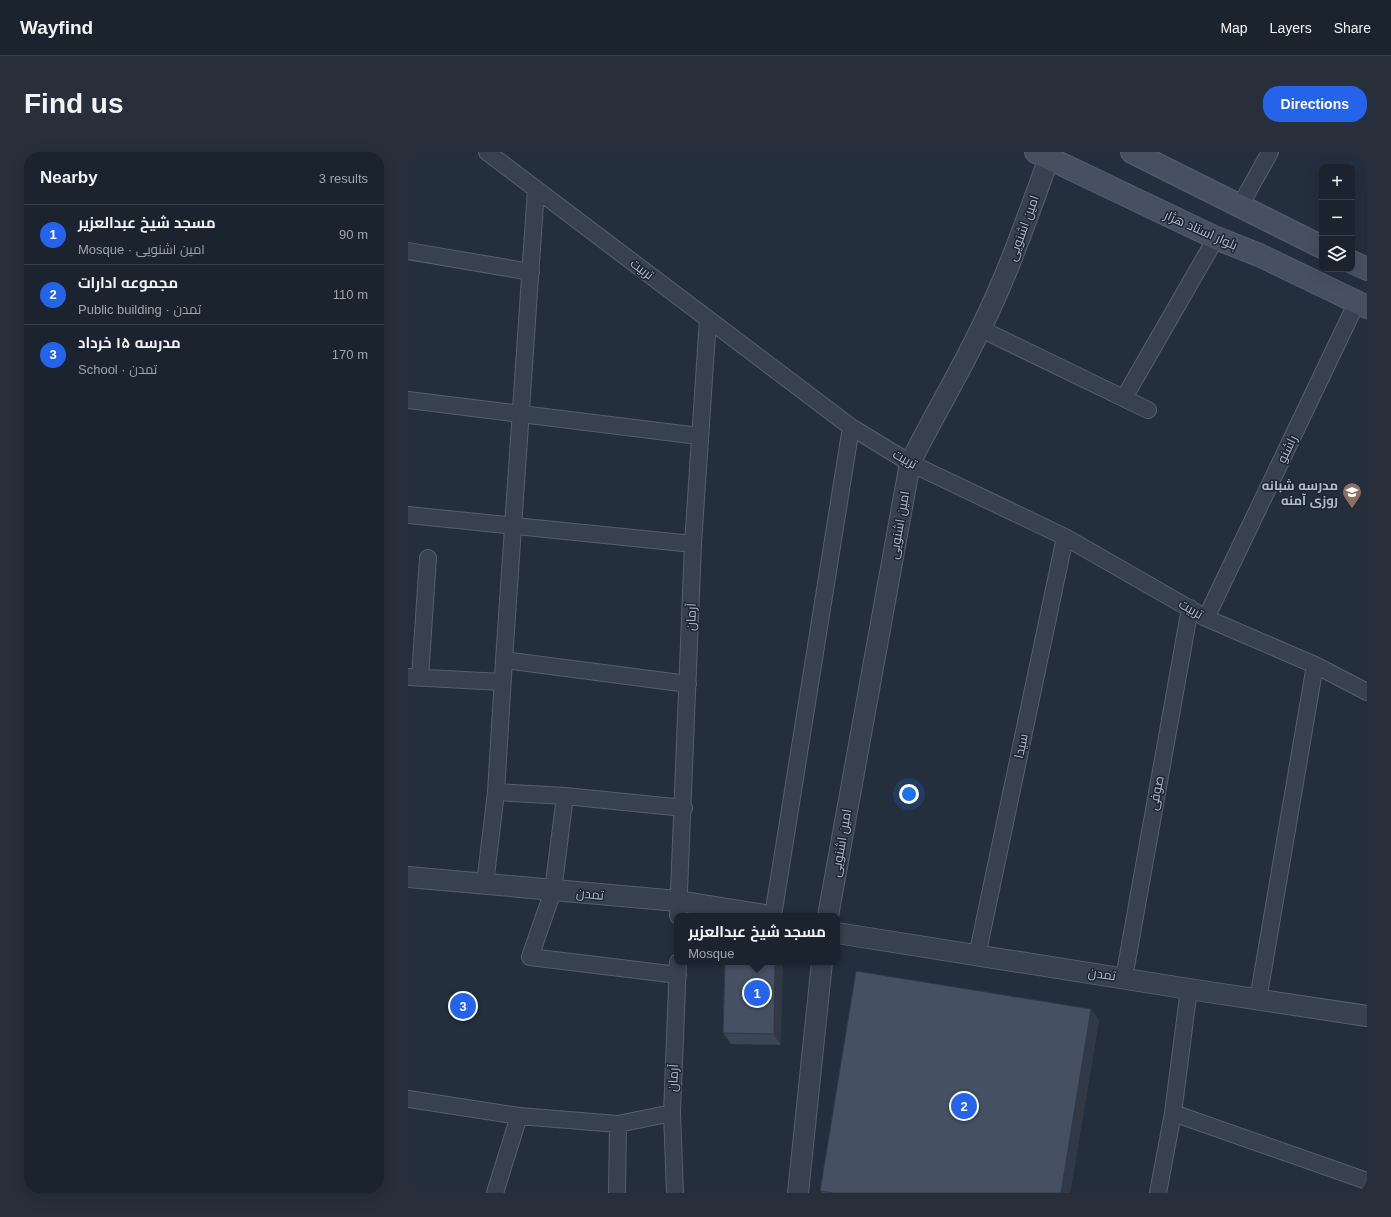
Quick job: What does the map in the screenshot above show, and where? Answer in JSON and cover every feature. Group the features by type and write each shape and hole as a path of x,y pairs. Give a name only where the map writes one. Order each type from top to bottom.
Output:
{"main road":[{"path":"1132,152 1319,246"},
{"name":"بلوار استاد هژار","path":"1046,154 1216,238 1259,255 1362,305"},
{"path":"1355,263 1367,269"}],"street":[{"name":"تربیت","path":"487,152 851,427 910,463 1065,537 1206,618 1315,665 1367,692"},
{"path":"1240,206 1270,152"},
{"name":"امین اشنویی","path":"829,913 910,463 935,413 981,329 1007,271 1046,154"},
{"path":"485,884 496,792 502,682 536,189"},
{"path":"1124,398 1216,238"},
{"path":"408,251 531,272"},
{"name":"راشنو","path":"1206,618 1362,305"},
{"name":"آرمان","path":"678,909 684,808 693,544 708,319"},
{"path":"981,329 1148,410"},
{"path":"408,400 699,436"},
{"path":"772,913 851,427"},
{"path":"408,515 693,544"},
{"name":"سیدا","path":"977,956 1065,537"},
{"path":"428,558 414,677 502,682"},
{"name":"صوفی","path":"1124,978 1190,608"},
{"path":"504,660 688,684"},
{"path":"1258,1000 1315,665"},
{"path":"496,792 565,796 684,808"},
{"path":"565,796 553,891 530,958 678,969"},
{"name":"تمدن","path":"408,877 553,891 678,909 732,913"},
{"name":"تمدن","path":"840,933 1367,1016"},
{"path":"798,1193 822,965"},
{"name":"آرمان","path":"675,1193 672,1113 678,969"},
{"path":"1158,1193 1173,1112 1189,989"},
{"path":"408,1099 518,1116 618,1124 672,1113"},
{"path":"1173,1112 1367,1181"},
{"path":"495,1193 518,1116"},
{"path":"617,1193 618,1124"}],"building":[{"path":"725,965 775,965 774,1034 723,1033"},
{"path":"856,971 1091,1009 1061,1193 833,1193 820,1191"}],"place":[{"name":"مدرسه شبانه روزی آمنه","path":"1352,509"},
{"name":"مسجد شیخ عبدالعزیر","path":"757,993"},
{"name":"مدرسه ۱۵ خرداد","path":"463,1006"},
{"name":"مجموعه ادارات","path":"964,1106"}]}
